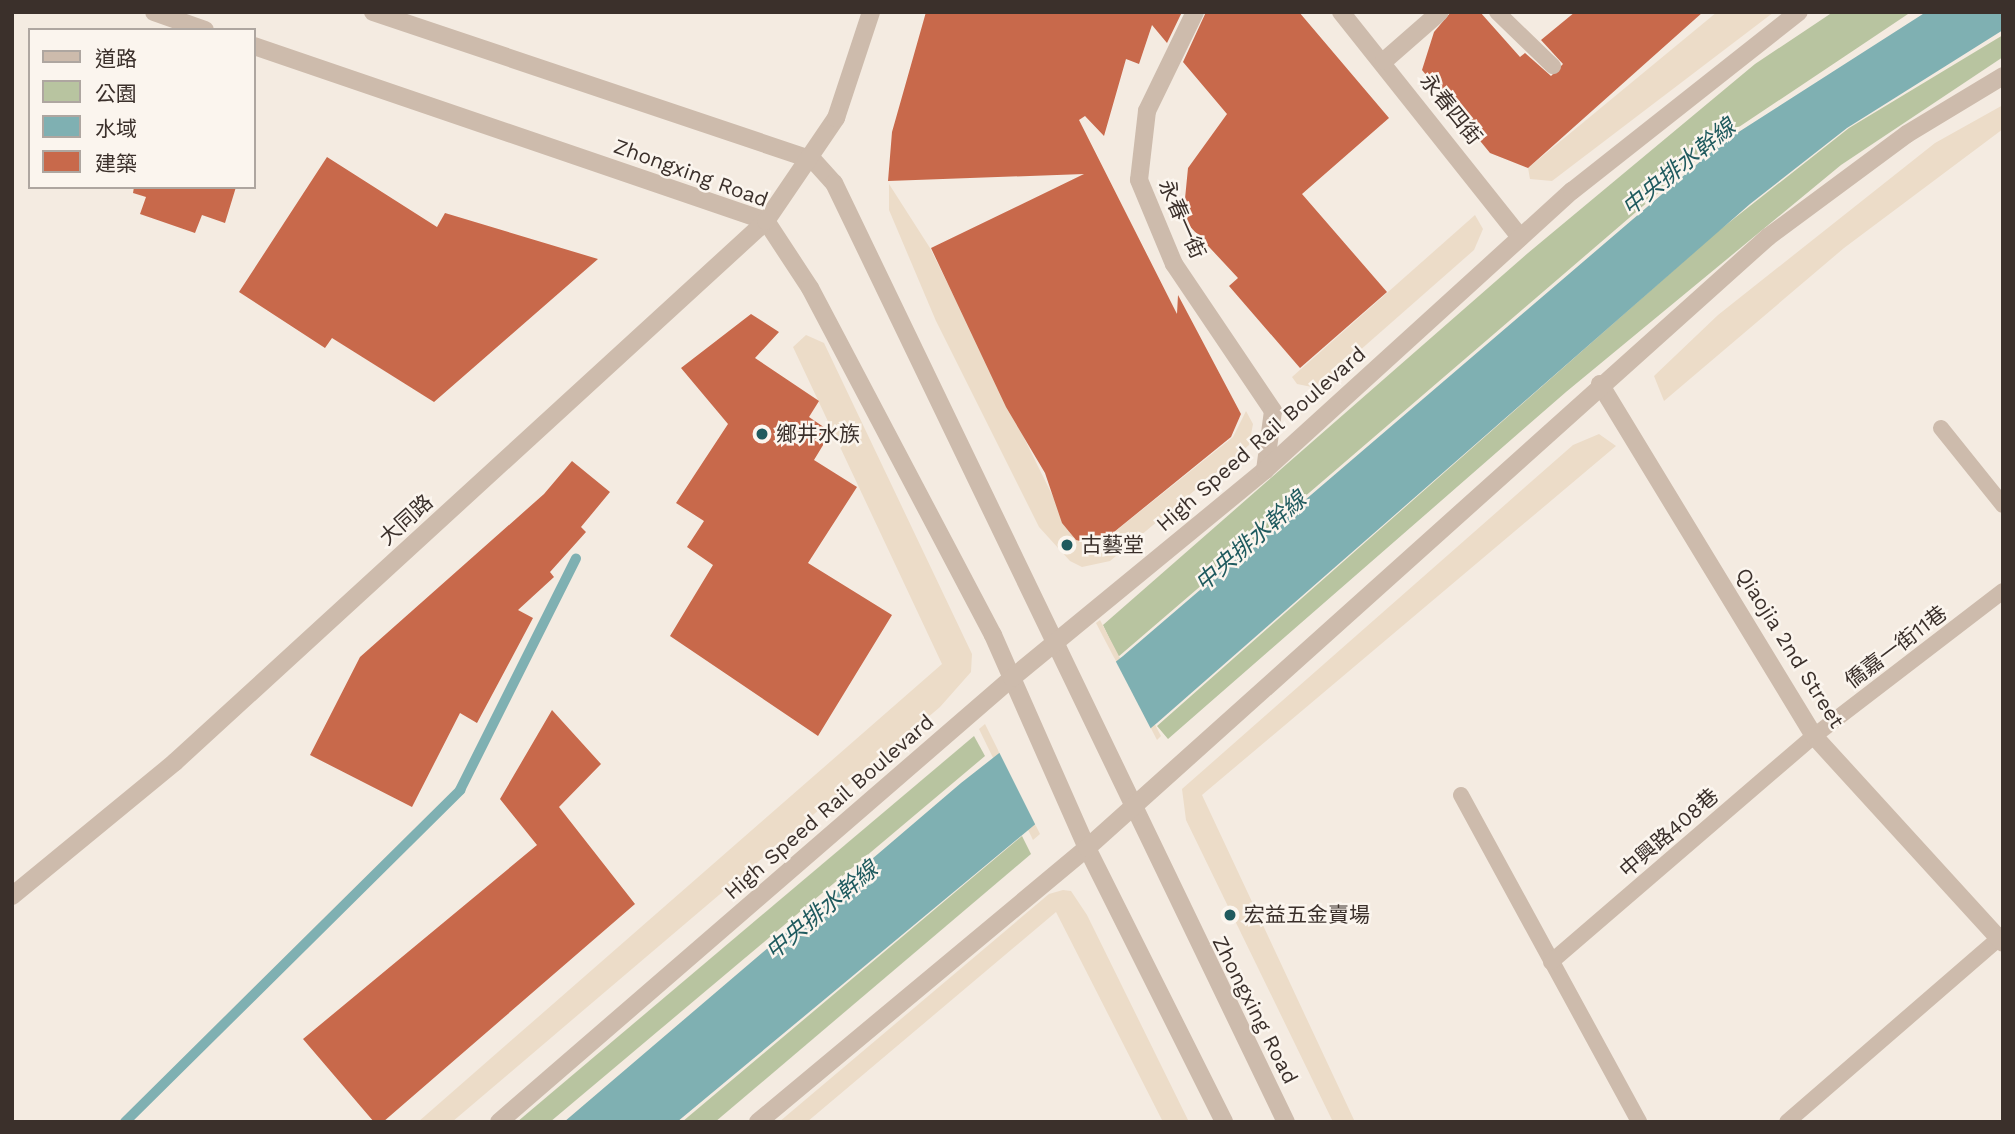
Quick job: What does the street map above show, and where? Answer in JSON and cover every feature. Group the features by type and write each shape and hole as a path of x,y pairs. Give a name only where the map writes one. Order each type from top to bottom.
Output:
{"street":[{"path":"154,12 199,28"},
{"path":"373,12 813,160 834,183 1059,648"},
{"name":"大同路","path":"12,896 174,762 766,221 813,160 836,118 871,12"},
{"name":"永春一街","path":"1195,12 1147,111 1139,180 1174,264 1273,411 1265,470"},
{"name":"永春四街","path":"1341,12 1384,61 1520,237"},
{"path":"1384,61 1440,12"},
{"name":"High Speed Rail Boulevard","path":"499,1122 1016,685 1265,470 1520,237 1799,12"},
{"name":"Zhongxing Road","path":"256,47 766,221 810,288 1016,685 1087,848"},
{"path":"758,1122 1087,848 1600,384 1840,181 2003,76"},
{"name":"Qiaojia 2nd Street","path":"1600,384 1814,736 2002,939"},
{"name":"Zhongxing Road","path":"1059,648 1130,809 1286,1122"},
{"path":"1087,848 1224,1122"}],"lane":[{"path":"1497,12 1553,66"},
{"path":"1941,428 2003,505"},
{"name":"僑嘉一街11巷","path":"1814,736 2003,591"},
{"name":"中興路408巷","path":"1551,962 1814,736"},
{"path":"1461,795 1639,1122"},
{"path":"1787,1122 2002,939"}],"green space":[{"path":"1833,12 1911,12 1721,139 1118,657 1103,625 1528,253 1755,64"},
{"path":"2003,35 2003,57 1841,165 1566,392 1168,739 1157,726 1717,232 1849,128"},
{"path":"974,736 985,756 550,1122 517,1122"},
{"path":"1022,836 1031,854 715,1122 682,1122"}],"shaded area":[{"path":"1717,12 1774,12 1552,181 1530,179 1528,168"},
{"path":"2003,105 2003,129 1844,248 1664,401 1654,376 1718,315 1935,143"},
{"path":"889,184 930,248 1074,539 1097,546 1233,437 1246,411 1253,424 1249,445 1110,561 1082,567 1070,561 1039,527 936,321 889,210"},
{"path":"1475,215 1483,229 1474,250 1317,388 1297,384 1292,377"},
{"path":"806,335 824,343 972,654 971,672 940,707 452,1122 418,1122 942,664 793,347"},
{"path":"1599,434 1616,446 1202,795 1355,1122 1333,1122 1186,820 1182,789 1573,445"},
{"path":"1100,620 1161,736 1157,740 1096,623"},
{"path":"985,724 1040,834 1033,840 979,729"},
{"path":"1071,891 1087,915 1189,1122 1163,1122 1056,912 807,1122 779,1122 1049,894"}],"water":[{"name":"中央排水幹線","path":"1926,12 2003,12 2003,30 1847,128 1750,204 1157,723 677,1122 564,1122 961,783 1123,656 1723,142"}],"pier":[{"path":"1114,658 1152,731 1036,826 998,750"}],"building":[{"path":"926,12 1182,12 1167,43 1152,25 1139,64 1126,59 1104,136 1085,116 1079,120 1177,314 1178,295 1241,414 1231,437 1098,545 1076,540 1062,523 1045,473 1006,407 931,248 1084,174 888,181 892,132"},
{"path":"1206,12 1299,12 1389,118 1302,194 1387,292 1300,368 1229,286 1238,278 1183,219 1188,168 1227,114 1183,62"},
{"path":"1451,12 1480,12 1520,57 1525,53 1551,76 1563,64 1541,40 1575,12 1703,12 1528,168 1490,153 1422,70 1434,32"},
{"path":"327,157 437,227 445,213 598,259 434,402 332,338 325,348 239,292"},
{"path":"134,189 235,189 225,223 202,215 195,233 140,214 146,197 133,193"},
{"path":"751,314 779,332 755,358 819,401 809,417 831,432 814,460 857,487 808,563 892,615 818,736 670,636 713,565 687,547 704,521 676,503 728,424 681,368"},
{"path":"572,461 610,492 581,527 586,532 550,572 554,577 518,610 533,618 477,723 460,713 412,807 310,755 360,657 544,494"},
{"path":"552,710 601,764 559,807 635,904 383,1122 374,1122 303,1039 537,845 500,799"}],"waterway":[{"path":"125,1122 460,790 576,558"}],"place":[{"name":"鄉井水族","path":"762,434"},
{"name":"古藝堂","path":"1067,545"},
{"name":"宏益五金賣場","path":"1230,915"}]}
